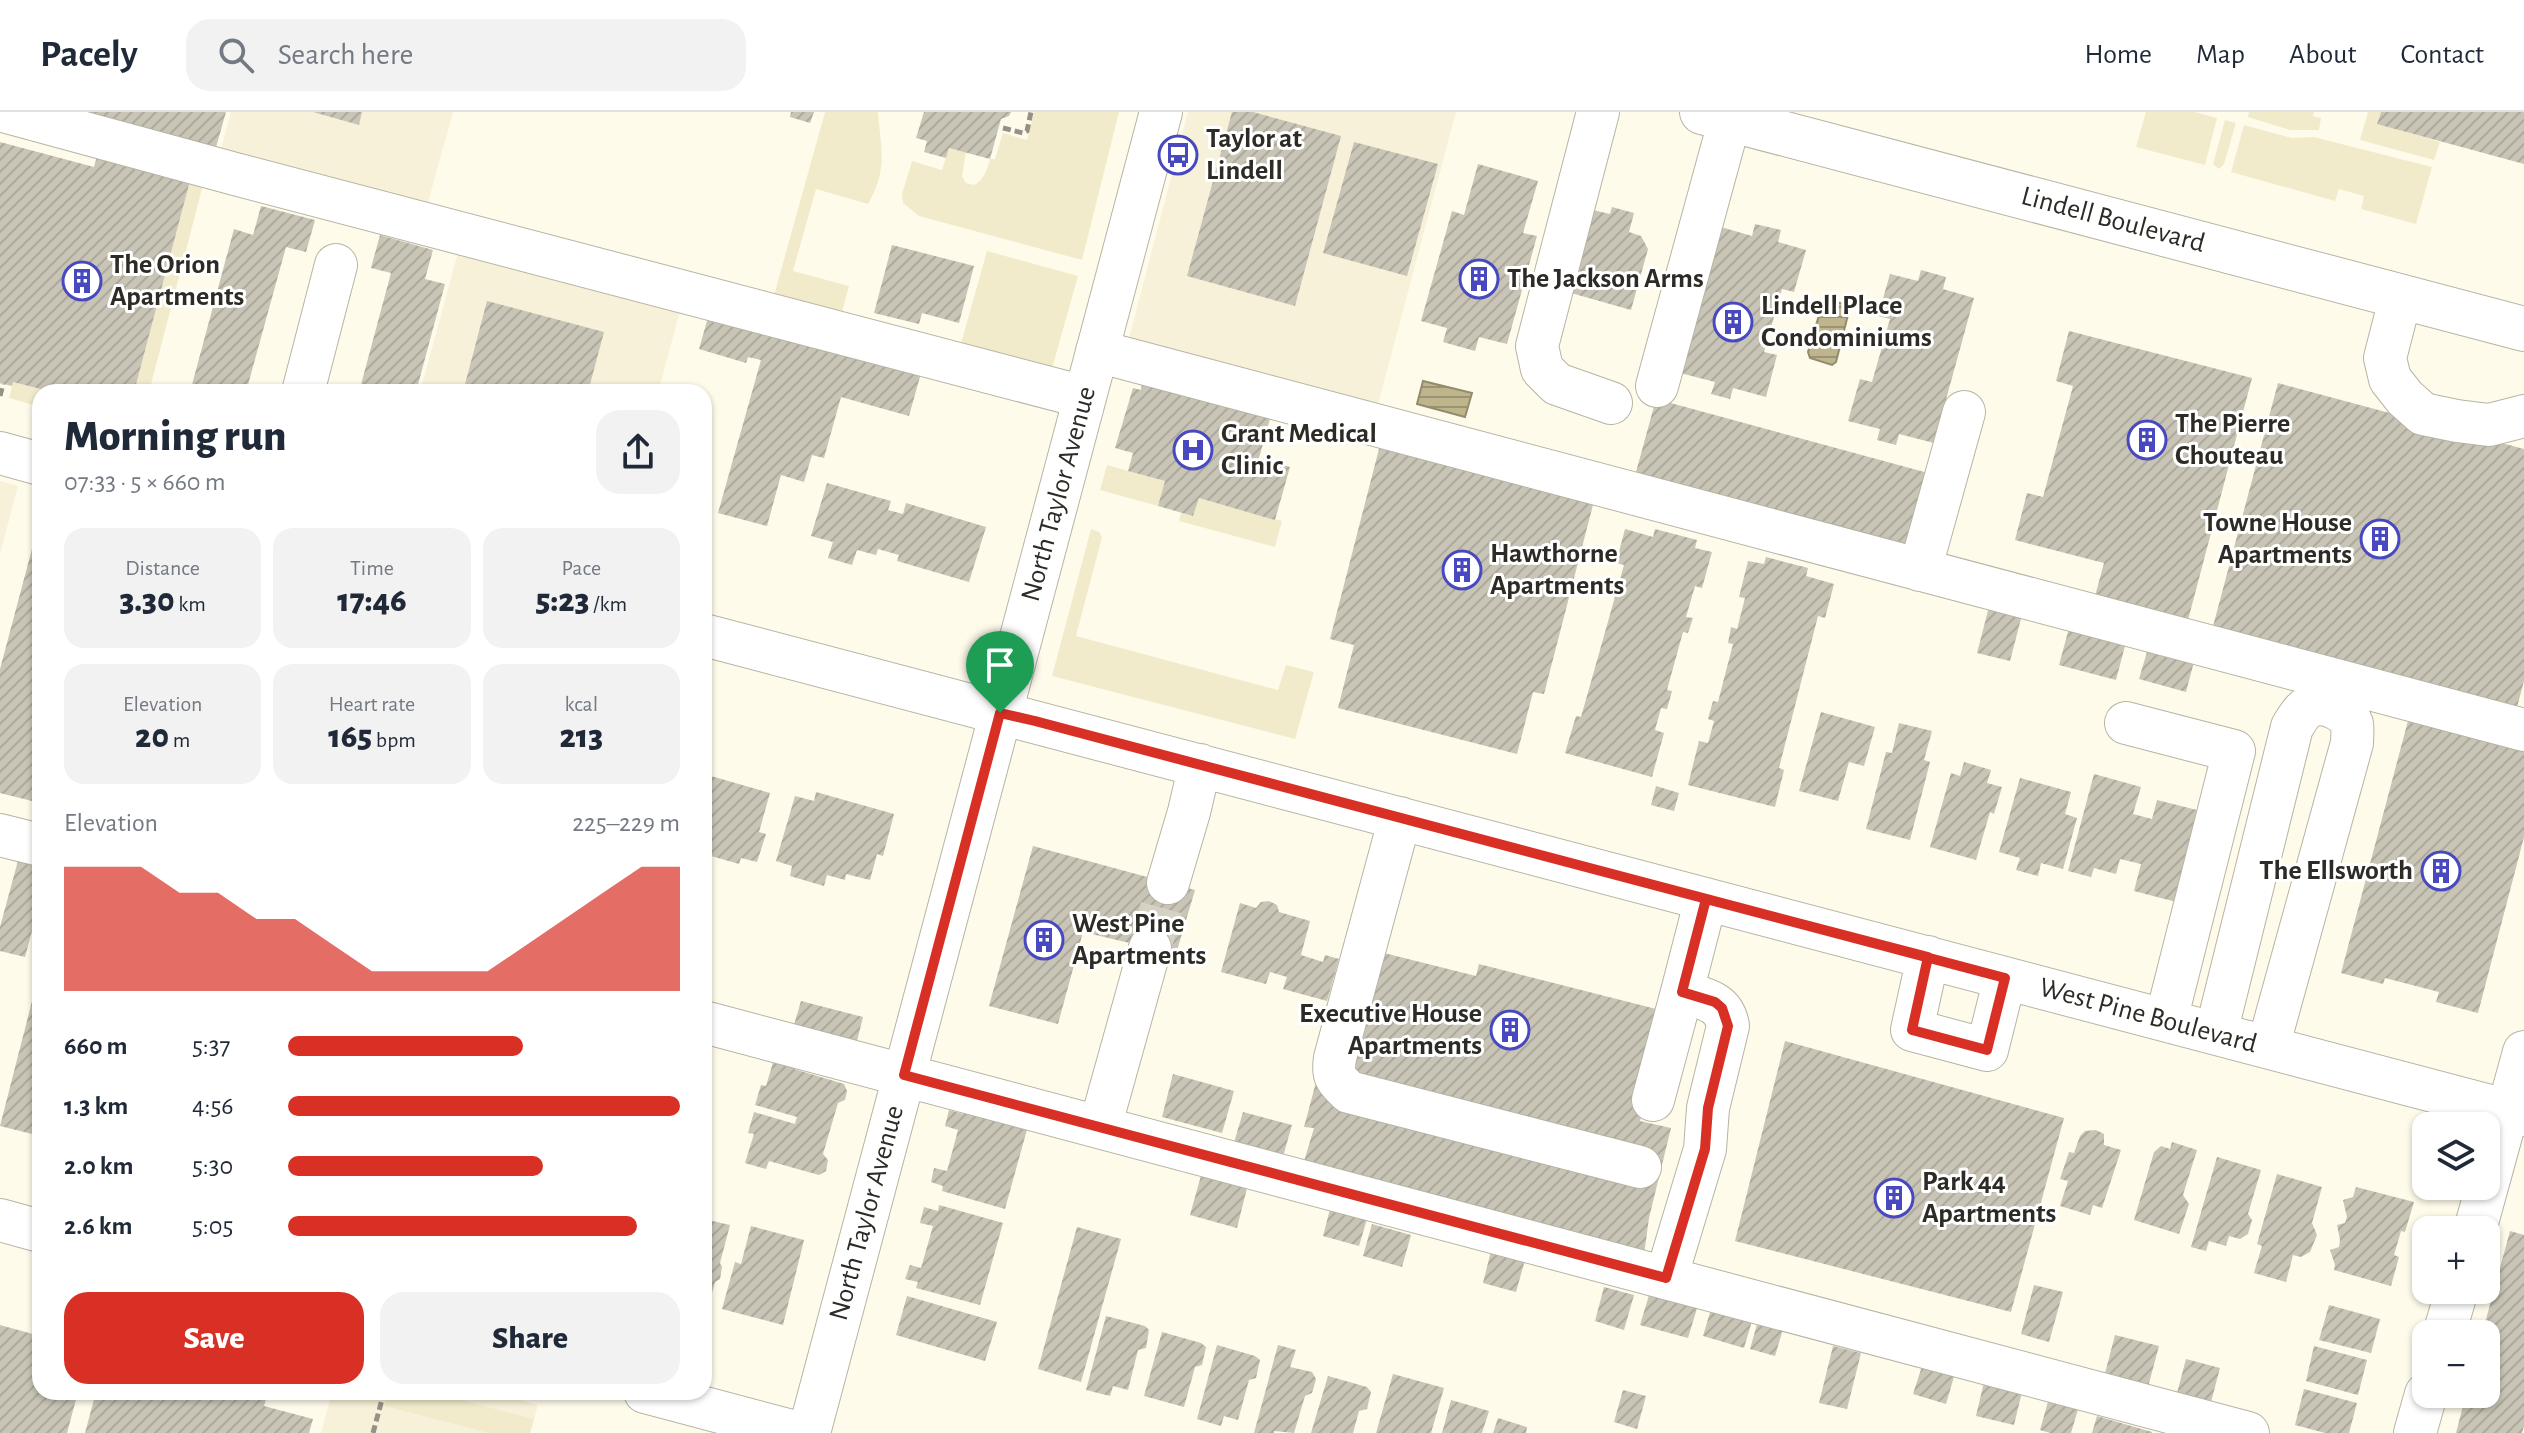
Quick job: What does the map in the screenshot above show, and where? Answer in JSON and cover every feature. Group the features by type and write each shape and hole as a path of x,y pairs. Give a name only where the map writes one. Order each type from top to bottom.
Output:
{"main road":[{"name":"Lindell Boulevard","path":"1716,116 2524,329"}],"street":[{"path":"7,112 1084,397"},
{"name":"North Taylor Avenue","path":"809,1433 1161,112"},
{"path":"1598,112 1537,346 1542,369 1557,384 1611,403"},
{"path":"1657,386 1716,116"},
{"path":"305,384 336,265"},
{"path":"2401,296 2385,358 2390,379 2405,398 2423,414 2457,421 2489,425 2524,416"},
{"path":"1097,351 2524,730"},
{"path":"1920,570 1964,412"},
{"path":"0,453 32,462"},
{"name":"West Pine Boulevard","path":"712,637 2516,1113"},
{"path":"2216,1033 2292,727 2301,713 2314,705 2330,706 2342,711 2352,724 2352,743 2268,1047"},
{"path":"2126,723 2234,751 2166,1020"},
{"path":"1168,883 1200,765"},
{"path":"1400,818 1335,1058 1332,1072 1335,1080 1349,1092 1640,1167"},
{"path":"0,835 32,843"},
{"path":"1653,1100 1706,899"},
{"path":"1100,1127 1150,948"},
{"path":"1928,957 1912,1030 1987,1050 2005,978"},
{"path":"1666,1278 1705,1149 1708,1108 1728,1026 1722,1008 1715,1002 1682,992"},
{"path":"712,1024 2248,1433"},
{"path":"2480,1216 2516,1113 2524,1052"},
{"path":"0,1220 32,1229"},
{"path":"675,1400 799,1433"},
{"path":"2415,1433 2422,1408"}],"path":[{"path":"1003,128 1023,133 1027,131 1031,112"},
{"path":"0,396 3,384"},
{"path":"373,1433 382,1400"}],"shaded area":[{"path":"231,112 453,112 427,206 220,153"},
{"path":"825,112 878,112 881,149 881,170 868,204 816,189 793,271 849,286 841,316 773,299"},
{"path":"1034,112 1119,112 1082,260 919,216 903,203 902,194 912,161 942,170 949,148 966,152 962,176 966,183 974,185 983,177 990,159 995,159 1003,133 1027,140"},
{"path":"1188,112 1456,112 1376,412 1127,346"},
{"path":"2146,112 2195,112 2217,118 2205,165 2136,147"},
{"path":"2249,112 2314,112 2313,116 2321,118 2319,130 2290,130 2248,117"},
{"path":"2368,112 2381,112 2377,123 2440,142 2434,160 2360,140"},
{"path":"2225,120 2236,123 2224,164 2219,169 2213,164"},
{"path":"2244,125 2292,138 2314,137 2432,167 2416,224 2361,209 2364,196 2339,189 2335,201 2231,172"},
{"path":"190,181 203,185 151,384 136,384"},
{"path":"460,245 682,304 660,384 422,384"},
{"path":"987,251 1078,276 1051,372 960,347"},
{"path":"1828,300 1848,305 1849,311 1836,362 1832,365 1810,358 1808,352 1823,302"},
{"path":"1423,381 1472,393 1465,417 1417,404"},
{"path":"13,382 32,387 32,405 9,398"},
{"path":"1107,465 1165,481 1158,506 1100,490"},
{"path":"0,481 18,486 0,554"},
{"path":"1199,498 1282,521 1275,547 1179,521 1181,512 1193,516"},
{"path":"1091,529 1102,537 1076,636 1278,690 1286,665 1314,672 1295,739 1052,676"},
{"path":"330,1400 520,1400 538,1405 530,1433 321,1433"},
{"path":"386,1400 462,1400 534,1419 530,1433 489,1433 385,1406"}],"building":[{"path":"84,112 226,112 215,151"},
{"path":"313,112 362,112 359,125"},
{"path":"791,112 814,112 810,123 790,117"},
{"path":"924,112 1011,112 1001,119 990,159 949,148 946,158 924,152 927,141 916,138"},
{"path":"1232,112 1253,112 1341,136 1295,306 1187,276"},
{"path":"2381,112 2524,112 2524,164 2377,124"},
{"name":"The Orion Apartments","path":"0,142 94,167 97,156 190,181 136,384 32,384 32,387 13,382 12,386 0,383"},
{"path":"1354,142 1438,164 1407,276 1323,253"},
{"name":"The Jackson Arms","path":"1478,164 1538,181 1523,233 1537,236 1507,344 1479,337 1475,351 1443,342 1447,328 1421,321 1452,211 1464,215"},
{"path":"261,206 315,220 306,252 286,247 248,384 192,384 234,229 253,235"},
{"path":"1580,207 1610,214 1612,207 1634,213 1629,232 1641,236 1648,249 1631,310 1557,289"},
{"name":"Lindell Place Condominiums","path":"1755,224 1781,230 1778,242 1806,250 1794,292 1782,289 1764,352 1777,355 1766,397 1733,388 1730,399 1711,394 1715,382 1680,373 1721,227 1752,236"},
{"path":"380,235 433,250 425,279 445,284 418,384 361,384 391,273 371,268"},
{"path":"892,245 974,266 959,323 922,313 919,324 874,313"},
{"name":"Lindell Place Condominiums","path":"1921,270 1946,277 1943,289 1974,298 1934,443 1899,434 1896,445 1877,440 1880,429 1848,421 1860,379 1872,382 1890,319 1878,316 1890,274 1918,281"},
{"path":"487,301 604,332 590,384 465,384"},
{"path":"709,314 759,328 757,333 769,337 770,331 921,373 909,416 841,397 824,458 812,455 804,482 781,475 767,526 718,513 761,360 748,357 746,363 699,349"},
{"name":"The Pierre Chouteau","path":"2069,331 2252,378 2188,620 2095,596 2104,563 2015,540 2027,493 2043,497 2073,386 2056,381"},
{"name":"Grant Medical Clinic","path":"1142,383 1272,412 1259,458 1290,467 1275,520 1199,498 1193,516 1158,506 1165,481 1128,471 1133,453 1115,448 1133,388 1141,390"},
{"name":"Towne House Apartments","path":"2278,383 2524,449 2524,681 2516,711 2212,630"},
{"path":"1656,399 1939,476 1920,549 1636,472"},
{"name":"Hawthorne Apartments","path":"1380,445 1594,501 1544,694 1533,692 1517,754 1338,708 1354,645 1330,639"},
{"path":"827,483 891,501 888,510 903,514 906,503 986,527 969,582 897,561 899,555 878,549 876,555 857,550 852,565 828,558 833,542 811,536"},
{"path":"1625,529 1653,537 1655,529 1697,540 1695,548 1712,552 1702,588 1695,586 1686,617 1693,618 1688,633 1683,632 1667,690 1672,691 1667,709 1661,708 1655,730 1664,733 1652,777 1565,753 1576,716 1581,717 1624,565 1616,563"},
{"path":"32,549 32,801 0,793 0,669"},
{"path":"1766,557 1808,568 1806,576 1834,584 1825,618 1818,616 1779,768 1784,770 1775,807 1688,785 1699,741 1708,743 1714,721 1708,719 1713,701 1718,702 1733,644 1728,643 1731,627 1737,629 1745,598 1739,597 1748,561 1764,564"},
{"path":"1990,603 2023,611 2010,661 1977,653"},
{"path":"2069,628 2126,642 2116,680 2059,665"},
{"path":"2149,645 2195,658 2186,692 2139,679"},
{"path":"1821,712 1875,727 1864,766 1849,762 1838,801 1799,791"},
{"name":"The Ellsworth","path":"2409,717 2524,747 2524,837 2478,1013 2436,1002 2439,992 2385,978 2383,984 2341,973"},
{"path":"1899,723 1932,731 1924,760 1930,762 1910,840 1866,829 1886,752 1892,753"},
{"path":"1964,762 1991,770 1987,783 2002,787 1994,814 1990,812 1976,860 1930,847 1951,773 1960,776"},
{"path":"2094,774 2141,787 2133,814 2152,819 2157,800 2209,813 2184,904 2134,891 2141,864 2120,859 2116,874 2094,868 2091,877 2068,871"},
{"path":"712,776 770,793 759,832 766,834 757,862 741,858 739,864 712,856"},
{"path":"2020,778 2071,792 2065,814 2077,818 2063,869 2041,863 2038,876 2016,870 2020,858 1999,852"},
{"path":"1656,786 1679,793 1674,811 1651,805"},
{"path":"816,792 894,814 883,856 877,854 870,880 846,874 845,880 827,875 824,886 790,876 792,866 776,861 795,796 814,801"},
{"name":"West Pine Apartments","path":"1033,846 1195,890 1176,954 1083,932 1058,1024 989,1006"},
{"path":"19,857 32,860 32,931 25,957 0,951 0,927"},
{"path":"1269,901 1277,905 1279,912 1310,921 1301,955 1323,962 1325,955 1339,959 1327,1001 1283,989 1287,977 1270,972 1266,984 1221,972 1240,903 1256,908 1261,902"},
{"path":"1376,951 1476,976 1479,964 1668,1012 1640,1121 1671,1128 1649,1218 1644,1255 1302,1168 1314,1128 1304,1127 1326,1045"},
{"path":"32,1001 32,1134 0,1126"},
{"path":"801,1001 863,1017 855,1049 792,1032"},
{"name":"Park 44 Apartments","path":"1785,1041 2064,1118 2011,1312 1735,1241"},
{"path":"774,1059 795,1065 794,1069 844,1084 847,1091 845,1100 838,1103 823,1154 828,1160 826,1171 819,1175 769,1161 766,1169 745,1163 754,1134 748,1133 754,1112 795,1124 797,1117 755,1105 761,1085 766,1086"},
{"path":"1173,1074 1234,1091 1222,1133 1162,1117"},
{"path":"964,1109 1028,1126 1005,1209 942,1191 943,1186 931,1182 934,1168 947,1171 958,1130 945,1126 949,1110 963,1114"},
{"path":"1243,1112 1292,1125 1282,1160 1233,1146"},
{"path":"2096,1130 2104,1134 2104,1145 2121,1150 2102,1208 2093,1205 2090,1215 2060,1206 2068,1181 2060,1179 2069,1152 2074,1153 2080,1136 2085,1131"},
{"path":"2172,1142 2197,1150 2183,1195 2189,1204 2179,1234 2134,1220 2154,1152 2161,1146 2170,1149"},
{"path":"2217,1157 2261,1170 2248,1214 2252,1220 2248,1234 2240,1239 2229,1236 2226,1246 2209,1241 2206,1251 2191,1247"},
{"path":"1202,1172 1248,1184 1237,1228 1190,1215"},
{"path":"2277,1174 2322,1187 2312,1223 2317,1235 2310,1252 2301,1257 2293,1255 2286,1282 2254,1273 2262,1246 2257,1244"},
{"path":"2356,1187 2414,1202 2394,1255 2399,1257 2391,1286 2334,1270 2330,1250 2339,1247 2337,1225 2345,1223 2347,1217 2343,1200 2353,1197"},
{"path":"939,1205 1003,1223 980,1305 916,1288 918,1282 905,1279 910,1265 921,1268 933,1226 920,1223 924,1207 938,1211"},
{"path":"1330,1209 1367,1219 1359,1246 1323,1236"},
{"path":"712,1221 730,1225 720,1263 720,1279 715,1282 712,1293"},
{"path":"1372,1224 1411,1235 1402,1267 1363,1256"},
{"path":"751,1226 804,1240 783,1325 722,1309 735,1262 741,1264"},
{"path":"1077,1227 1121,1239 1081,1382 1038,1369"},
{"path":"2510,1231 2524,1235 2524,1426 2522,1433 2456,1433 2462,1408 2500,1408 2500,1320 2486,1320 2490,1304 2500,1304 2500,1268"},
{"path":"1491,1251 1525,1260 1516,1292 1483,1283"},
{"path":"2034,1285 2063,1292 2049,1342 2021,1334"},
{"path":"1604,1287 1634,1295 1624,1330 1595,1321"},
{"path":"1650,1292 1698,1305 1688,1338 1640,1325"},
{"path":"907,1296 997,1322 985,1361 896,1335"},
{"path":"2329,1305 2380,1319 2371,1353 2319,1340"},
{"path":"1711,1309 1752,1321 1744,1348 1703,1336"},
{"path":"1106,1316 1145,1326 1149,1330 1146,1348 1138,1350 1128,1390 1113,1386 1110,1396 1086,1390"},
{"path":"1758,1321 1783,1329 1775,1356 1750,1349"},
{"path":"0,1325 32,1334 32,1400 76,1400 67,1433 0,1433"},
{"path":"1162,1332 1206,1347 1202,1365 1195,1367 1184,1407 1144,1396"},
{"path":"2115,1335 2159,1346 2148,1387 2104,1377"},
{"path":"1217,1345 1260,1360 1256,1378 1249,1380 1238,1420 1224,1416 1221,1426 1197,1419"},
{"path":"1278,1345 1296,1350 1290,1367 1312,1372 1316,1379 1312,1393 1305,1396 1294,1433 1254,1433"},
{"path":"1833,1346 1861,1353 1847,1409 1819,1403"},
{"path":"2314,1346 2367,1360 2358,1395 2306,1381"},
{"path":"2186,1359 2220,1368 2211,1402 2177,1393"},
{"path":"1924,1360 1956,1370 1946,1404 1913,1394"},
{"path":"1393,1374 1444,1388 1431,1433 1376,1433"},
{"path":"1328,1376 1367,1387 1371,1392 1367,1409 1359,1411 1353,1433 1311,1433"},
{"path":"1984,1382 2022,1392 2014,1425 1976,1416"},
{"path":"2304,1389 2357,1403 2349,1433 2325,1433 2295,1425"},
{"path":"1623,1390 1646,1396 1637,1429 1614,1422"},
{"path":"2049,1398 2079,1406 2071,1433 2040,1430"},
{"path":"94,1400 266,1400 264,1406 313,1419 309,1433 85,1433"},
{"path":"1451,1400 1489,1411 1482,1433 1442,1433"},
{"path":"2097,1416 2152,1432 2152,1433 2092,1433"},
{"path":"1498,1418 1527,1427 1526,1433 1493,1433"}],"tunnel":[{"path":"1150,948 1168,883"}],"place":[{"name":"Taylor at Lindell","path":"1178,155"},
{"name":"The Jackson Arms","path":"1479,279"},
{"name":"The Orion Apartments","path":"82,281"},
{"name":"Lindell Place Condominiums","path":"1733,322"},
{"name":"The Pierre Chouteau","path":"2147,440"},
{"name":"Grant Medical Clinic","path":"1193,450"},
{"name":"Towne House Apartments","path":"2380,539"},
{"name":"Hawthorne Apartments","path":"1462,570"},
{"name":"The Ellsworth","path":"2441,871"},
{"name":"West Pine Apartments","path":"1044,940"},
{"name":"Executive House Apartments","path":"1510,1030"},
{"name":"Park 44 Apartments","path":"1894,1198"}],"route":[{"path":"1000,713 904,1075 1666,1278 1705,1149 1708,1108 1728,1026 1726,1015 1715,1002 1682,992 1706,899 1928,957 1912,1030 1987,1050 2005,978 1706,899 1531,853 1035,721 1000,713"}]}
